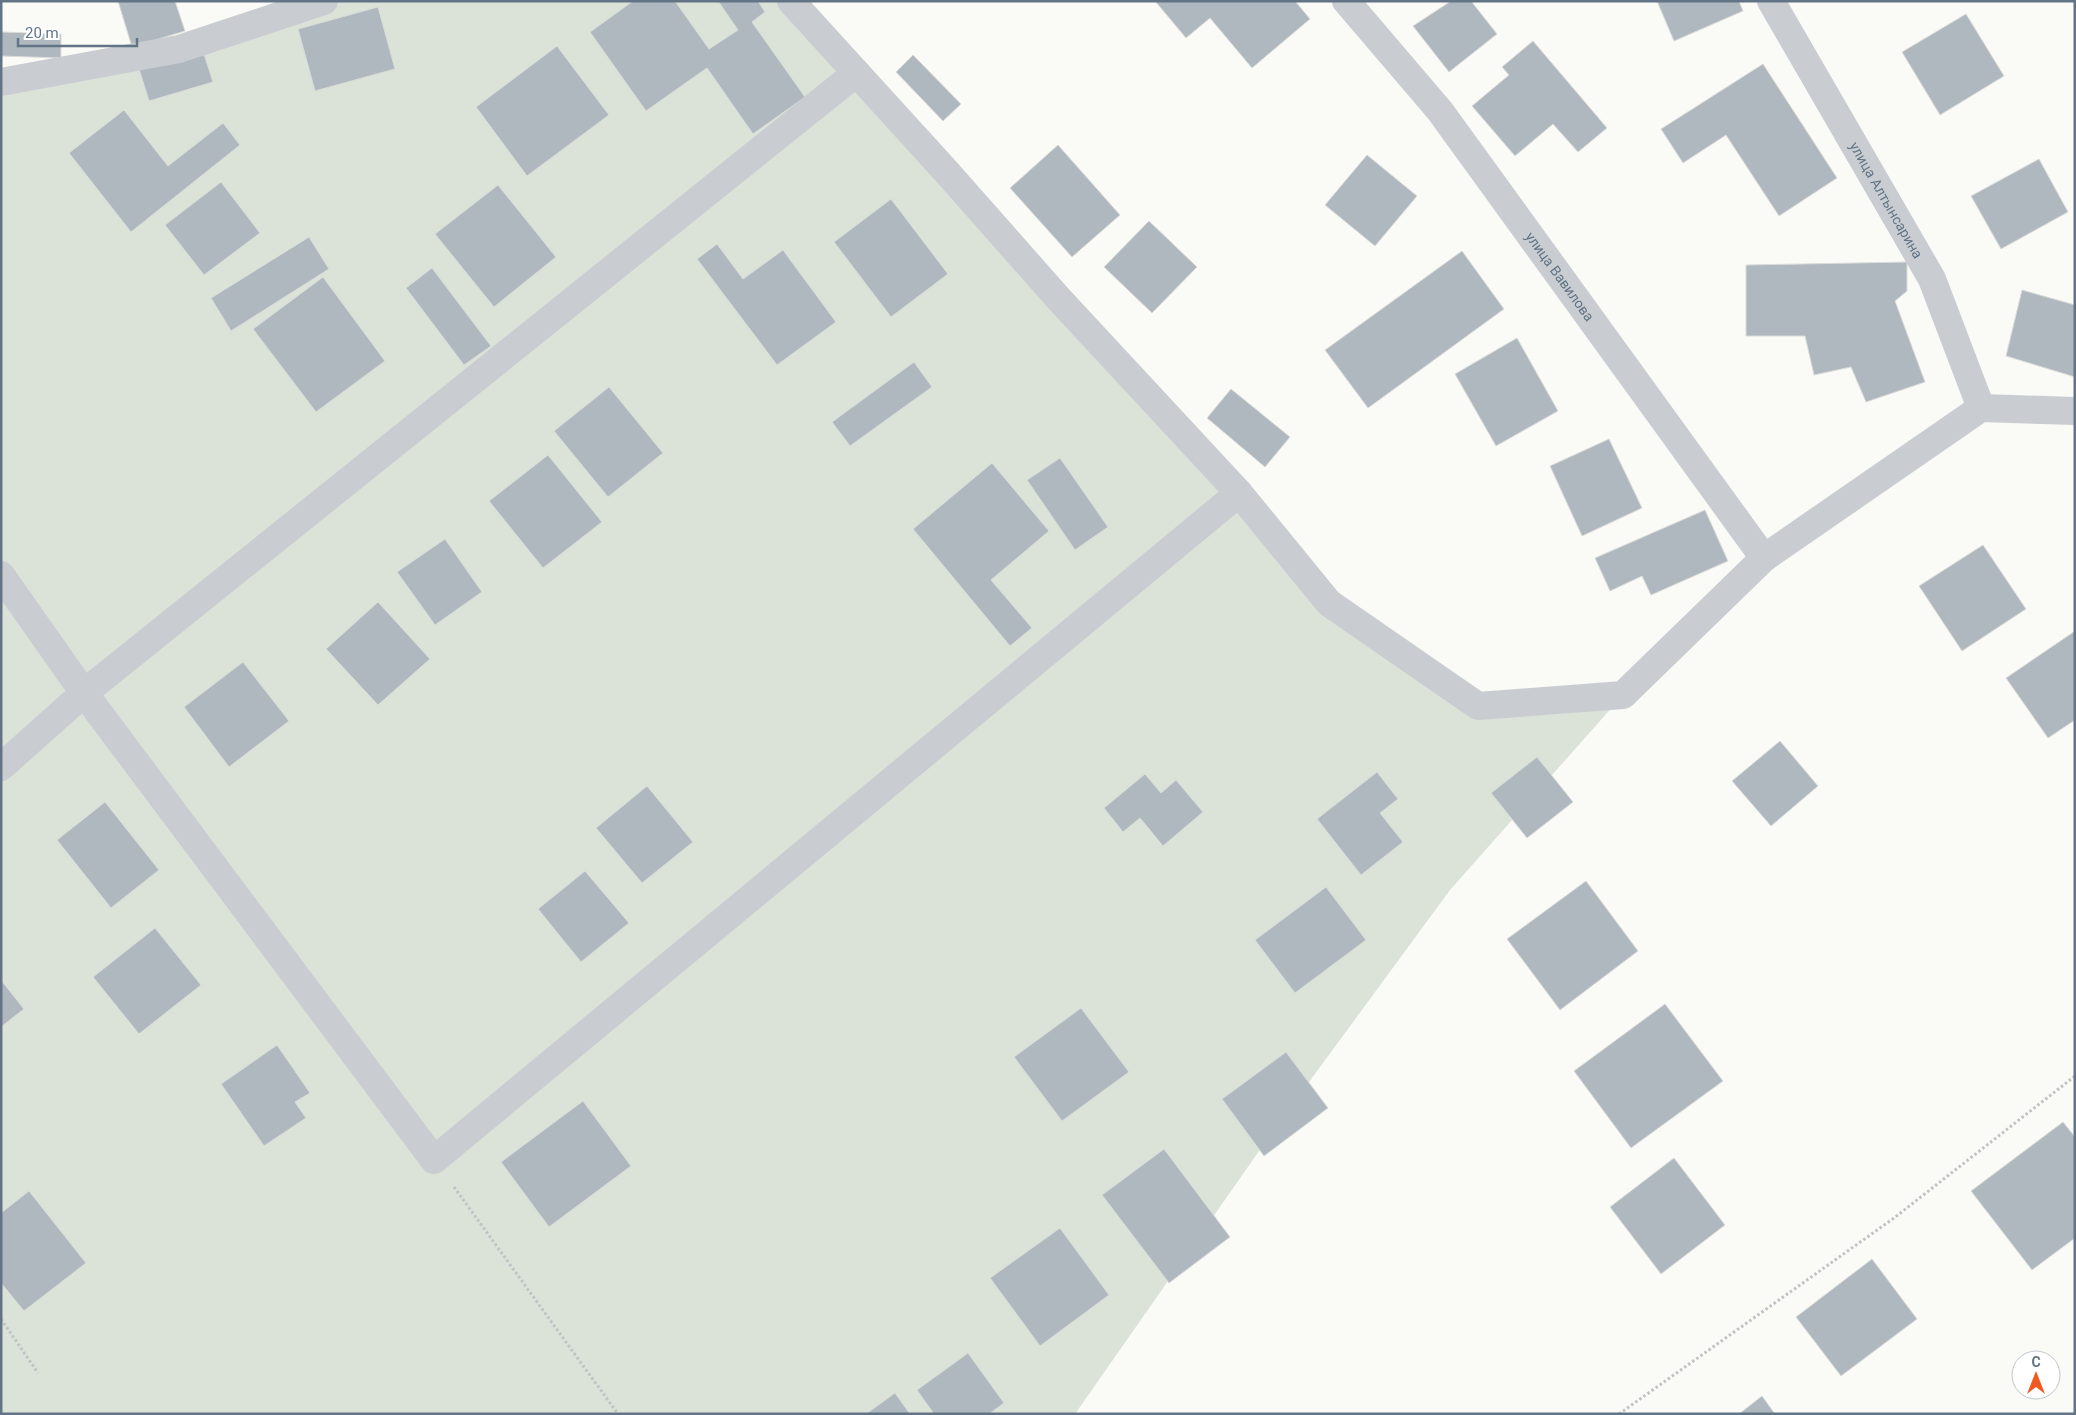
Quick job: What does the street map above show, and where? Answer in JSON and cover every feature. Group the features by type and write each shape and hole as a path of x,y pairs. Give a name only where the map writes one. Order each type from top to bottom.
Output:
{"street":[{"path":"1,82 179,49 324,1"},
{"path":"791,1 855,74 944,169 1064,305 1239,493 1329,603 1478,706 1623,696 1764,558 1980,408 2075,411"},
{"name":"улица Вавилова","path":"1346,1 1440,111 1764,558"},
{"name":"улица Алтынсарина","path":"1771,1 1932,279 1980,408"},
{"path":"1,767 84,693 855,74"},
{"path":"1,574 84,693 434,1160 1239,493"}],"path":[{"path":"1618,1414 1894,1218 2075,1076"},
{"path":"434,1160 618,1414"},
{"path":"1,1318 38,1373"}],"shaded area":[{"path":"324,1 791,1 1329,603 1478,706 1623,695 1450,890 1273,1131 1075,1414 1,1414 1,82"}],"building":[{"path":"118,1 175,1 185,31 132,47"},
{"path":"633,1 675,1 709,49 738,30 718,1 758,1 765,12 752,22 805,97 753,134 707,68 646,111 590,32"},
{"path":"1155,1 1295,1 1310,19 1252,68 1210,18 1186,38"},
{"path":"1451,1 1471,1 1497,34 1449,72 1413,26"},
{"path":"1657,1 1739,1 1743,11 1674,41"},
{"path":"378,7 395,69 315,91 298,29"},
{"path":"1966,14 2004,76 1940,115 1902,52"},
{"path":"1,32 61,34 61,58 1,56"},
{"path":"1533,41 1607,128 1578,152 1553,124 1515,156 1472,106 1509,75 1502,67"},
{"path":"557,46 609,115 527,176 476,107"},
{"path":"203,51 213,82 149,101 139,69"},
{"path":"913,55 961,104 943,121 896,72"},
{"path":"1763,64 1837,178 1779,216 1726,135 1683,163 1661,129"},
{"path":"124,110 168,166 223,123 240,145 131,232 69,153"},
{"path":"1058,145 1120,215 1072,257 1010,188"},
{"path":"1367,155 1417,196 1375,246 1325,205"},
{"path":"2039,159 2068,212 2001,249 1971,196"},
{"path":"221,182 260,233 204,275 165,225"},
{"path":"498,185 556,257 494,307 435,234"},
{"path":"891,199 948,274 891,317 834,242"},
{"path":"1149,221 1197,267 1152,313 1104,267"},
{"path":"309,237 329,269 231,331 211,298"},
{"path":"717,244 743,279 783,250 836,322 777,365 697,259"},
{"path":"1462,251 1504,309 1368,408 1325,350"},
{"path":"1907,262 1907,291 1895,301 1925,382 1866,402 1851,367 1814,375 1805,336 1746,336 1746,265"},
{"path":"432,268 491,346 464,365 406,288"},
{"path":"323,277 385,361 316,412 253,329"},
{"path":"2022,290 2075,305 2075,377 2006,356"},
{"path":"1517,338 1558,411 1496,446 1455,374"},
{"path":"914,362 932,387 850,446 832,422"},
{"path":"609,387 663,453 608,497 554,431"},
{"path":"1231,389 1290,437 1265,467 1207,418"},
{"path":"1609,439 1642,508 1582,536 1550,466"},
{"path":"548,455 602,522 543,568 489,501"},
{"path":"1060,458 1108,527 1075,550 1027,480"},
{"path":"992,463 1049,531 991,580 1032,628 1010,646 913,529"},
{"path":"1705,510 1728,561 1651,595 1642,576 1610,591 1595,558"},
{"path":"445,539 482,592 435,625 397,572"},
{"path":"1983,545 2026,609 1962,651 1919,586"},
{"path":"378,602 430,659 378,705 326,649"},
{"path":"2075,631 2075,720 2048,738 2006,678"},
{"path":"243,662 289,721 229,767 184,707"},
{"path":"1780,741 1818,786 1771,826 1732,781"},
{"path":"1537,757 1573,802 1527,838 1491,793"},
{"path":"1377,772 1398,799 1380,813 1403,842 1361,875 1317,819"},
{"path":"1145,774 1161,793 1176,780 1203,812 1163,846 1140,818 1123,832 1104,808"},
{"path":"647,786 693,842 642,883 596,828"},
{"path":"105,802 159,870 111,908 57,840"},
{"path":"585,871 629,923 581,962 538,909"},
{"path":"1586,881 1638,951 1560,1010 1507,939"},
{"path":"1326,887 1366,940 1295,993 1255,940"},
{"path":"155,928 201,985 139,1034 93,977"},
{"path":"1,980 24,1009 1,1027"},
{"path":"1665,1004 1723,1081 1631,1148 1574,1071"},
{"path":"1081,1008 1129,1072 1062,1121 1014,1057"},
{"path":"277,1045 310,1093 295,1102 306,1118 264,1146 221,1084"},
{"path":"1286,1052 1328,1108 1264,1156 1222,1099"},
{"path":"583,1101 631,1166 549,1227 501,1162"},
{"path":"2063,1122 2075,1137 2075,1238 2032,1270 1971,1191"},
{"path":"1164,1149 1230,1237 1169,1283 1102,1195"},
{"path":"1674,1158 1725,1225 1661,1274 1610,1207"},
{"path":"29,1191 86,1263 24,1311 1,1283 1,1213"},
{"path":"1060,1228 1109,1295 1040,1346 990,1278"},
{"path":"1872,1259 1917,1319 1841,1376 1796,1317"},
{"path":"968,1353 1004,1403 989,1414 934,1414 917,1390"},
{"path":"895,1393 910,1414 866,1414"},
{"path":"1762,1396 1775,1414 1739,1414"}]}
